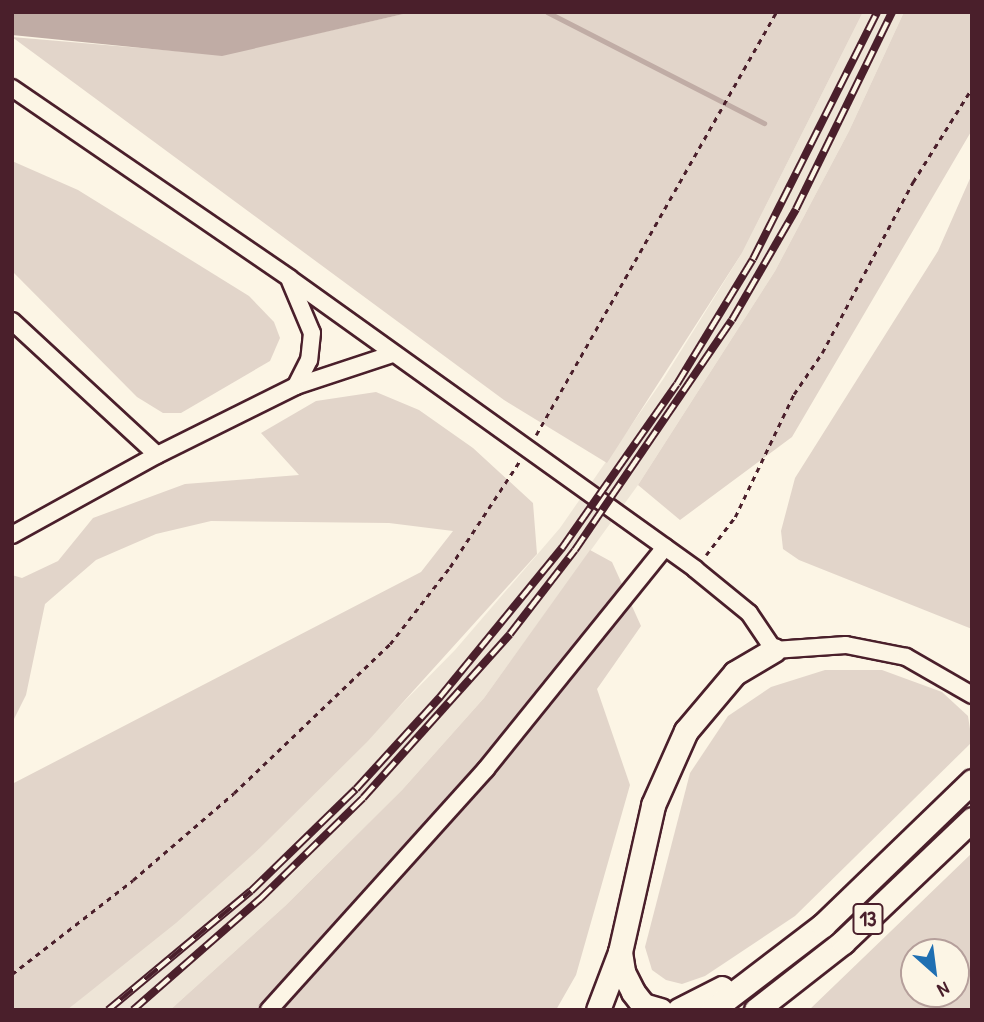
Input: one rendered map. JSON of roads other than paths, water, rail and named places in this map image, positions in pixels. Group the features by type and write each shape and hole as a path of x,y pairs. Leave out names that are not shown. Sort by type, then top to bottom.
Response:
{"highway":[{"path":"598,1010 620,952 653,805 686,731 735,673 774,650"},
{"name":"13","path":"712,1010 823,925 972,781"},
{"name":"13","path":"756,1010 843,942 972,819"},
{"path":"679,1010 705,999 823,925"},
{"path":"776,1010 843,942"},
{"path":"620,952 623,972 633,992 643,1004 660,1010"}],"street":[{"path":"12,88 289,278 526,452 695,569 750,613 774,650 846,645 906,657 965,690"},
{"path":"289,278 312,333 309,360 296,386"},
{"path":"12,321 157,455"},
{"path":"12,535 157,455 296,386 393,354"},
{"path":"269,1010 486,769 665,547"}],"waterway":[{"path":"547,12 764,123"}],"railway":[{"path":"108,1010 251,891 356,789 440,697 562,548 677,384 753,259 877,12"},
{"path":"133,1010 260,899 363,798 510,634 575,550 732,320 796,209 892,12"}]}
